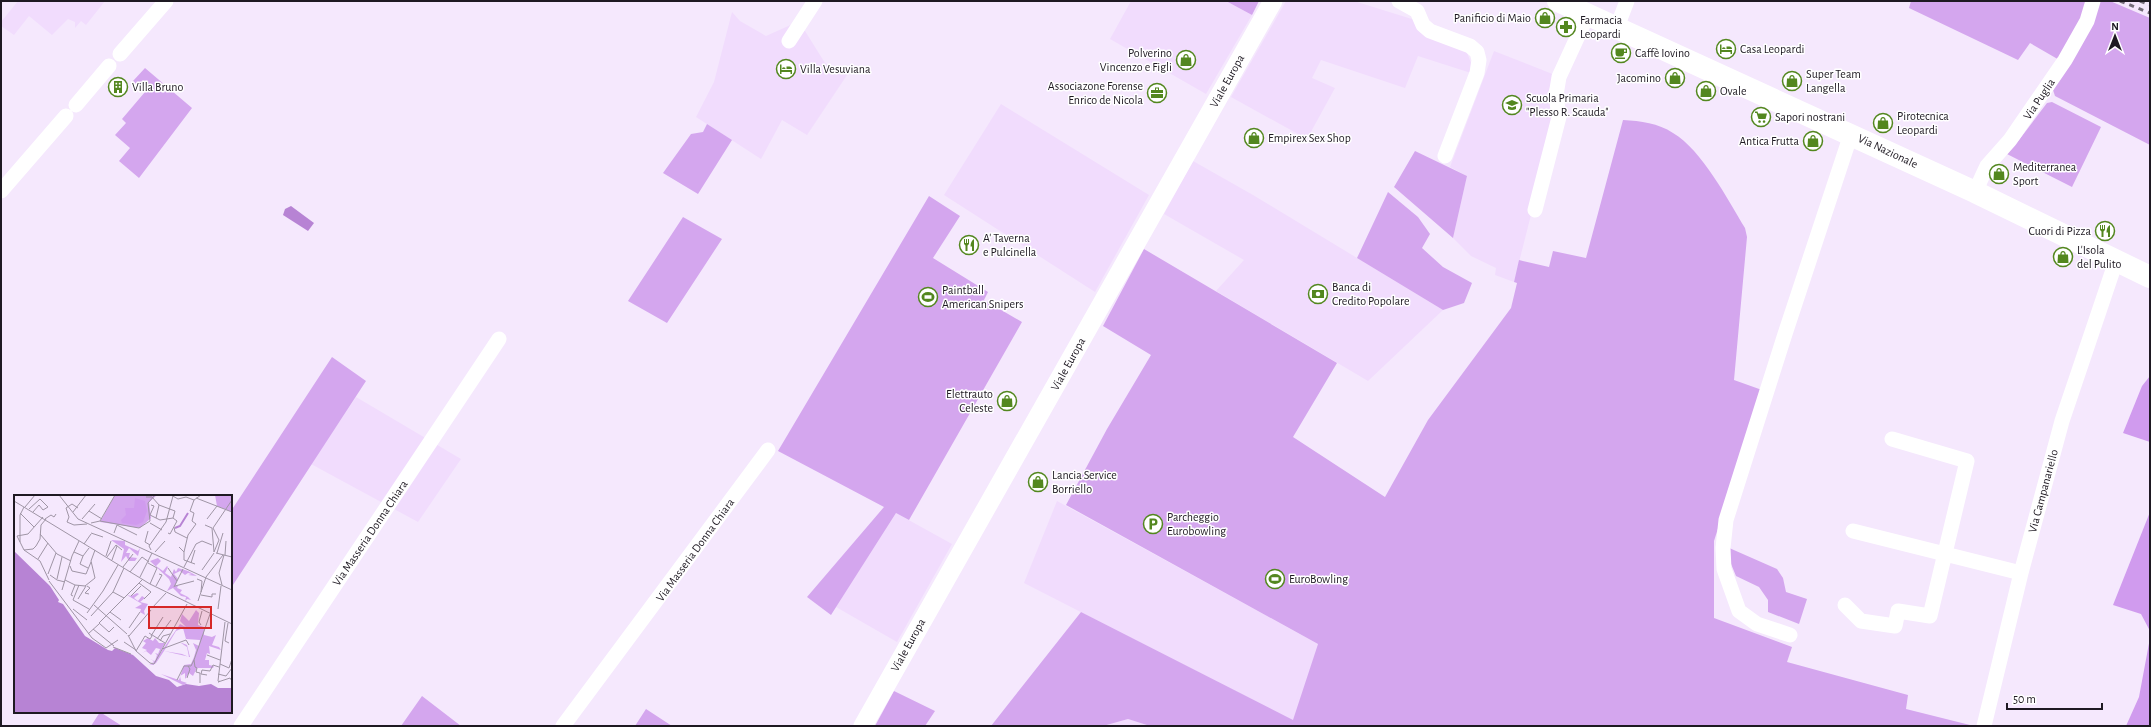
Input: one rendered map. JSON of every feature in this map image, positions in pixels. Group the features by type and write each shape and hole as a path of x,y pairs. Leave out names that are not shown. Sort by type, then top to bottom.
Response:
{"main road":[{"name":"Via Nazionale","path":"1558,1 1851,134 2150,277"}],"street":[{"path":"120,54 166,1"},
{"path":"789,41 815,1"},
{"name":"Viale Europa","path":"863,726 1273,1"},
{"path":"1399,1 1416,11 1423,25 1430,31 1470,46 1477,52 1479,60 1477,73 1445,156"},
{"path":"1617,27 1627,1"},
{"name":"Via Puglia","path":"1974,192 1987,166 2010,140 2065,60 2087,21 2093,1"},
{"path":"1536,210 1559,118 1556,95 1559,77 1588,14"},
{"path":"1,191 109,66"},
{"path":"1790,635 1757,624 1740,611 1724,569 1723,548 1726,520 1784,334 1851,134"},
{"name":"Via Campanariello","path":"1984,726 2021,573 2062,421 2116,261"},
{"name":"Via Masseria Donna Chiara","path":"241,726 498,339"},
{"path":"1844,605 1862,621 1895,626 1898,611 1930,616 1943,554 1967,461 1892,439"},
{"name":"Via Masseria Donna Chiara","path":"563,726 768,450"},
{"path":"1852,531 2021,573"}],"shaded area":[{"path":"18,1 105,1 86,25 81,21 75,28 75,22 68,19 52,35 29,16 14,35 1,26 1,22"},
{"name":"Polverino Vincenzo e Figli","path":"1131,1 1226,1 1252,15 1206,94 1110,39"},
{"path":"1226,1 1259,1 1252,15"},
{"path":"1286,1 1354,1 1415,20 1466,50 1471,63 1471,73 1418,56 1405,88 1321,60 1312,78 1335,88 1307,139 1231,97"},
{"path":"1911,1 2089,1 2061,61 2030,43 2018,60 1909,8"},
{"path":"2098,1 2110,1 2150,18 2150,145 2055,96 2053,90 2091,23"},
{"path":"732,12 740,21 766,36 795,23 805,31 825,63 847,75 807,135 782,120 761,159 696,117 714,82"},
{"path":"1494,51 1555,75 1547,95 1556,116 1514,282 1495,275 1496,268 1471,256 1453,238 1467,176 1450,167"},
{"path":"145,68 192,108 139,178 119,161 130,148 115,135 126,123 122,119 145,92 133,81"},
{"path":"2052,102 2101,127 2072,187 2005,153 2019,140 2047,103"},
{"path":"1001,104 1149,195 1095,292 944,195"},
{"path":"1623,120 1643,122 1661,127 1684,141 1714,176 1745,228 1747,237 1734,380 1762,390 1714,541 1714,618 1792,647 1787,662 1908,695 1906,709 1974,726 1150,726 1128,719 1103,726 991,726 1081,612 1293,720 1318,644 1066,505 1107,429 1151,355 1103,326 1144,249 1337,363 1293,437 1385,497 1428,420 1511,308 1517,283 1514,282 1519,260 1549,267 1553,251 1586,258"},
{"path":"707,124 732,140 698,194 663,173 691,134 703,132"},
{"path":"1415,151 1467,176 1453,238 1394,187"},
{"path":"1193,161 1253,195 1443,310 1368,381 1216,291 1244,260 1164,214"},
{"path":"1388,192 1418,217 1430,234 1422,248 1443,267 1472,283 1464,303 1443,310 1357,258"},
{"path":"929,196 960,216 933,258 988,292 984,300 1022,322 909,520 896,513 831,615 807,597 884,507 778,451"},
{"path":"291,206 314,223 308,231 283,215 285,209"},
{"path":"683,217 722,239 667,323 628,301"},
{"path":"332,357 366,381 232,586 232,509"},
{"path":"2150,376 2150,442 2123,433 2142,386"},
{"path":"356,397 461,459 418,522 311,464"},
{"path":"1057,501 1318,644 1294,721 1024,583"},
{"path":"2150,512 2150,631 2141,614 2113,605"},
{"path":"896,513 952,544 897,642 836,607"},
{"path":"1727,547 1777,569 1783,578 1786,592 1807,599 1799,624 1768,612 1768,600 1759,587 1736,576 1729,559"},
{"path":"2150,638 2150,726 2126,726 2139,697"},
{"path":"894,691 935,711 925,726 875,726"},
{"path":"422,696 461,726 401,726"},
{"path":"646,709 672,726 635,726"},
{"path":"99,713 102,713 122,726 91,726"},
{"path":"1128,719 1150,726 1103,726"}],"railway":[{"path":"2120,1 2150,13"},
{"path":"2140,1 2150,5"}],"place":[{"name":"Panificio di Maio","path":"1545,18"},
{"name":"Farmacia Leopardi","path":"1566,27"},
{"name":"Casa Leopardi","path":"1726,49"},
{"name":"Caffè Iovino","path":"1621,53"},
{"name":"Polverino Vincenzo e Figli","path":"1186,60"},
{"name":"Villa Vesuviana","path":"786,69"},
{"name":"Jacomino","path":"1675,78"},
{"name":"Super Team Langella","path":"1792,81"},
{"name":"Villa Bruno","path":"118,87"},
{"name":"Ovale","path":"1706,91"},
{"name":"Associazone Forense Enrico de Nicola","path":"1157,93"},
{"name":"Scuola Primaria \"Plesso R. Scauda\"","path":"1512,105"},
{"name":"Sapori nostrani","path":"1761,117"},
{"name":"Pirotecnica Leopardi","path":"1883,123"},
{"name":"Empirex Sex Shop","path":"1254,138"},
{"name":"Antica Frutta","path":"1813,141"},
{"name":"Mediterranea Sport","path":"1999,174"},
{"name":"Cuori di Pizza","path":"2105,231"},
{"name":"A' Taverna e Pulcinella","path":"969,245"},
{"name":"L'Isola del Pulito","path":"2063,257"},
{"name":"Banca di Credito Popolare","path":"1318,294"},
{"name":"Paintball American Snipers","path":"928,297"},
{"name":"Elettrauto Celeste","path":"1007,401"},
{"name":"Lancia Service Borriello","path":"1038,482"},
{"name":"Parcheggio Eurobowling","path":"1153,524"},
{"name":"EuroBowling","path":"1275,579"}]}
